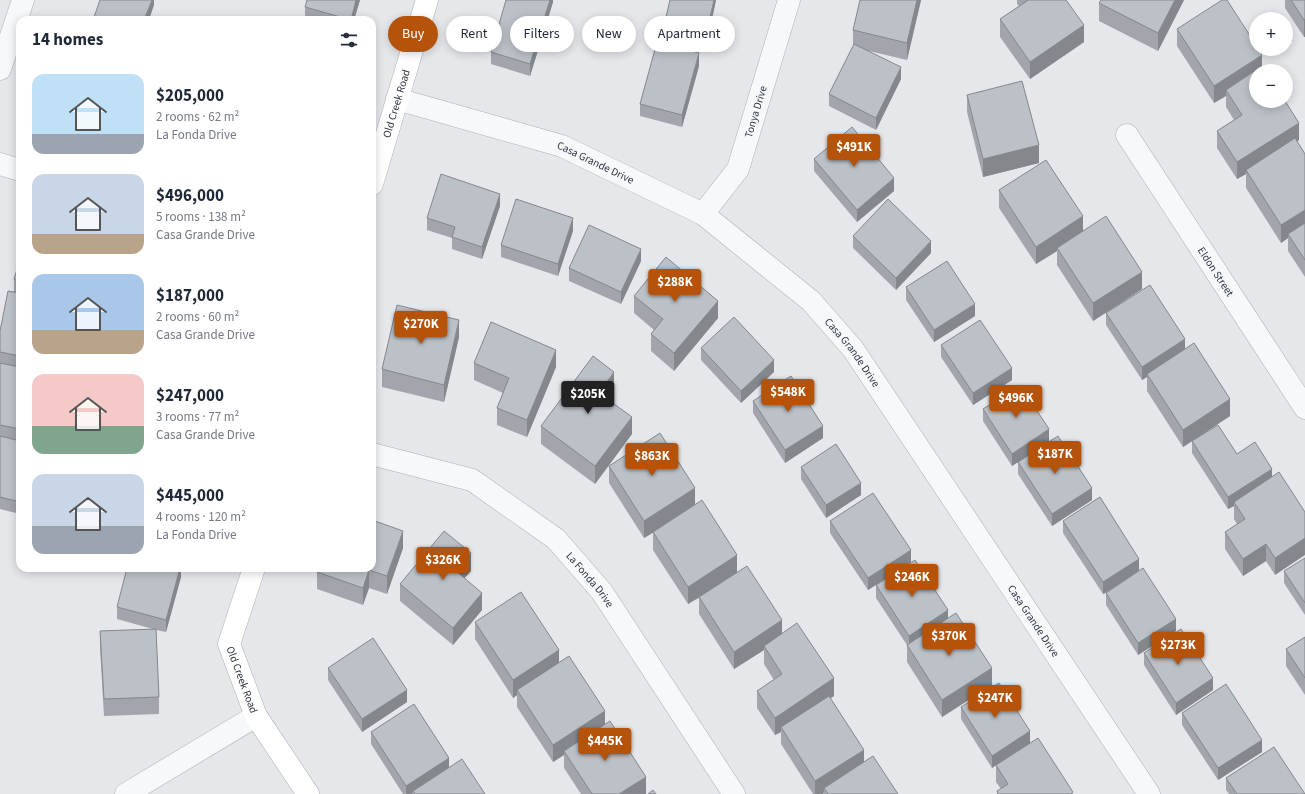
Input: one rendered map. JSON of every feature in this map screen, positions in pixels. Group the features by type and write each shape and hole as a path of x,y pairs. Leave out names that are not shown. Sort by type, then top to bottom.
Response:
{"street":[{"path":"18,16 23,0"},
{"name":"Old Creek Road","path":"376,171 427,0"},
{"name":"Tonya Drive","path":"703,214 738,169 789,0"},
{"path":"0,69 16,21"},
{"name":"Casa Grande Drive","path":"398,99 562,146 703,214 811,301 853,349 1149,794"},
{"name":"Eldon Street","path":"1127,135 1305,408"},
{"path":"0,164 16,169"},
{"name":"La Fonda Drive","path":"376,455 472,480 556,539 602,592 734,794"},
{"name":"Old Creek Road","path":"126,794 256,716 229,644 253,572"},
{"path":"256,716 308,794"}],"building":[{"path":"100,0 152,0 146,16 94,16"},
{"path":"307,0 356,0 352,16 337,16 305,7"},
{"path":"506,0 550,0 545,16 510,16 510,52 534,52 530,64 491,52 502,52 501,16"},
{"path":"670,0 714,0 710,16 666,16"},
{"path":"860,0 917,0 907,43 853,30"},
{"path":"1027,0 1066,0 1084,25 1030,62 1000,19"},
{"path":"1101,0 1175,0 1158,33 1099,3"},
{"path":"1222,0 1227,0 1249,34 1249,56 1260,56 1214,86 1177,29"},
{"path":"1291,0 1305,0 1304,20"},
{"path":"854,44 901,67 876,118 829,94"},
{"path":"654,52 699,53 682,115 640,104"},
{"path":"1249,75 1249,108 1289,108 1299,123 1237,162 1217,131 1242,115 1226,90"},
{"path":"1022,81 1039,145 983,159 967,95"},
{"path":"852,127 894,178 857,210 814,159"},
{"path":"1295,138 1305,154 1305,210 1281,225 1246,170"},
{"path":"1046,160 1083,216 1036,247 999,190"},
{"path":"441,174 500,194 482,247 452,237 455,227 427,218"},
{"path":"516,199 573,218 558,264 501,245"},
{"path":"888,199 931,241 896,278 853,236"},
{"path":"1106,216 1142,272 1093,303 1057,248"},
{"path":"1305,223 1305,260 1288,234"},
{"path":"589,225 641,249 621,292 569,268"},
{"path":"666,257 718,301 674,353 651,334 663,319 634,296"},
{"path":"947,261 975,304 934,330 906,287"},
{"path":"1150,285 1185,339 1142,367 1106,313"},
{"path":"8,291 16,292 16,355 0,352 0,331"},
{"path":"397,305 459,320 444,385 382,369"},
{"path":"734,317 774,360 741,391 701,348"},
{"path":"980,320 1012,368 973,393 941,345"},
{"path":"491,322 556,350 527,420 497,408 509,378 474,363"},
{"path":"1194,343 1230,399 1183,430 1147,374"},
{"path":"593,356 614,372 599,393 632,417 595,466 541,426"},
{"path":"0,363 16,366 16,428 0,425"},
{"path":"791,376 823,426 785,450 753,401"},
{"path":"1020,385 1049,429 1012,454 983,409"},
{"path":"1218,425 1237,454 1255,442 1272,469 1228,497 1192,441"},
{"path":"660,433 695,488 644,521 609,466"},
{"path":"0,436 16,440 16,501 0,497"},
{"path":"1058,436 1092,488 1052,514 1018,462"},
{"path":"836,444 861,483 826,505 801,467"},
{"path":"1279,472 1305,512 1305,538 1275,558 1266,544 1243,559 1225,532 1245,519 1234,502"},
{"path":"873,493 911,550 868,578 830,521"},
{"path":"1100,497 1139,559 1103,582 1063,521"},
{"path":"702,500 737,555 688,587 653,532"},
{"path":"376,521 403,531 387,576 375,572"},
{"path":"444,531 471,553 456,571 482,593 453,628 400,584"},
{"path":"1305,558 1305,603 1284,571"},
{"path":"915,560 948,610 909,636 876,585"},
{"path":"747,566 782,620 734,652 699,597"},
{"path":"1143,568 1176,619 1138,643 1106,593"},
{"path":"126,572 179,572 166,620 117,607"},
{"path":"317,572 368,572 363,588"},
{"path":"521,592 559,650 513,680 475,622"},
{"path":"956,613 992,668 942,700 907,645"},
{"path":"797,623 834,678 775,718 757,691 782,674 764,646"},
{"path":"156,629 159,697 104,699 100,631"},
{"path":"1181,629 1213,678 1176,703 1144,653"},
{"path":"1305,637 1305,678 1286,649"},
{"path":"373,638 407,690 362,719 328,668"},
{"path":"569,656 605,711 553,745 517,690"},
{"path":"999,683 1030,731 992,756 961,707"},
{"path":"1226,684 1262,740 1218,768 1182,713"},
{"path":"829,696 864,750 815,781 781,727"},
{"path":"414,704 449,758 406,786 371,732"},
{"path":"610,721 646,777 619,794 592,794 564,751"},
{"path":"1038,738 1073,792 1071,794 998,794 997,791 1008,784 996,765"},
{"path":"1274,747 1305,794 1237,794 1226,778"},
{"path":"873,756 898,794 828,794 824,788"},
{"path":"462,759 485,794 415,794 413,791"},
{"path":"653,790 656,794 648,794"}]}
